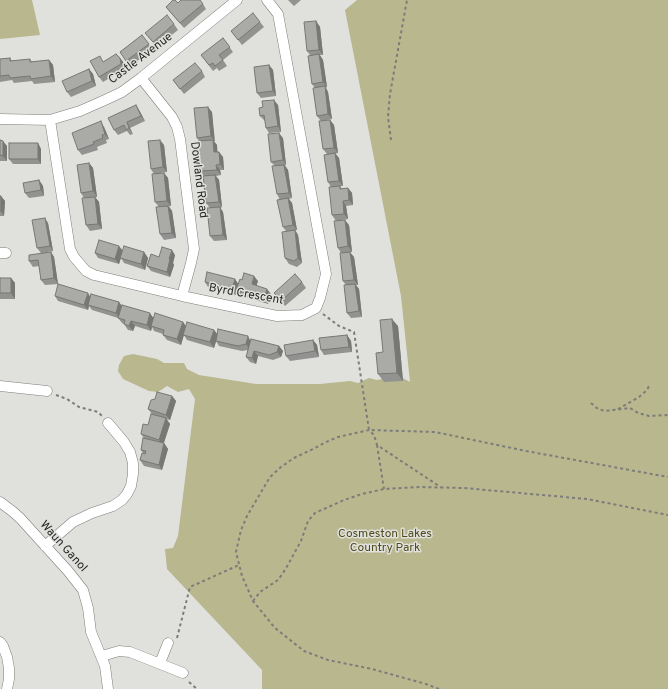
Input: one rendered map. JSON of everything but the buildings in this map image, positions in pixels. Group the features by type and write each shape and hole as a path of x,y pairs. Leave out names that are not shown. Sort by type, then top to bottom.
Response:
{"street":[{"path":"267,0 278,14 326,274 316,308"},
{"name":"Castle Avenue","path":"0,119 50,120 80,111 122,92 141,78 231,2"},
{"name":"Dowland Road","path":"141,78 172,118 177,127 180,139 194,249 182,296"},
{"name":"Byrd Crescent","path":"50,120 70,249 74,257 86,271 94,275 182,296 277,316 302,315 316,308"},
{"path":"0,386 47,391"},
{"path":"45,546 73,522 92,513 113,506 122,500 127,494 134,474 133,463 130,452 124,442 108,423"},
{"name":"Waun Ganol","path":"0,502 12,511 83,590 88,608 91,632 102,656 108,678 108,689"},
{"path":"0,642 7,657 9,668 10,679 7,689"},
{"path":"160,663 168,643"},
{"path":"102,656 125,651 183,673"}],"path":[{"path":"391,140 388,117 390,94 407,0"},
{"path":"316,308 339,326 354,332 369,430 374,435 377,445 384,489"},
{"path":"617,410 647,390 650,384"},
{"path":"47,391 67,399 79,406 98,412 108,423"},
{"path":"591,403 598,409 605,411 630,408 638,413 649,416 668,415"},
{"path":"439,689 372,669 328,660 304,651 275,628 253,601 239,565 236,552 241,530 258,496 270,477 294,458 326,442 369,430 435,432 526,451 668,476"},
{"path":"377,445 442,488"},
{"path":"253,601 260,592 278,580 301,541 308,521 315,513 344,500 384,489 420,487 472,489 587,499 668,515"},
{"path":"168,643 176,641 190,587 239,565"}],"green space":[{"path":"0,0 32,0 40,35 0,39"},
{"name":"Cosmeston Lakes Country Park","path":"357,0 668,0 668,689 262,689 262,670 167,569 165,549 173,548 178,536 195,399 189,389 178,392 167,386 158,392 149,391 123,379 118,371 119,365 124,356 133,354 157,359 164,363 184,363 187,369 199,375 256,384 320,384 350,381 358,383 369,378 377,380 399,376 410,382 401,296 345,10"}]}
